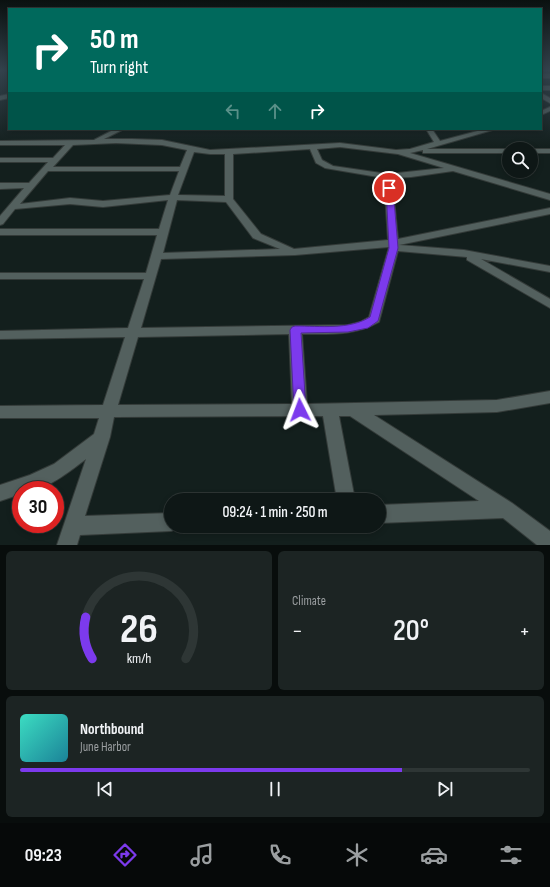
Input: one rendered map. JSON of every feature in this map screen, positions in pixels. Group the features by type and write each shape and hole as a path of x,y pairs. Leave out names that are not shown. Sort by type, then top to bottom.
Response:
{"street":[{"path":"93,142 119,130"},
{"path":"430,130 439,144"},
{"path":"410,151 489,130"},
{"path":"0,143 154,142 170,143 210,152 313,148 348,145 396,152 550,198"},
{"path":"1,220 31,185 71,143"},
{"path":"67,545 134,334 173,197 191,148"},
{"path":"313,148 318,162 323,166 388,176 412,175 454,169"},
{"path":"396,152 502,151"},
{"path":"540,151 550,152"},
{"path":"540,151 550,160"},
{"path":"229,152 229,199 257,236 295,252"},
{"path":"0,160 55,160"},
{"path":"46,169 184,169"},
{"path":"0,335 134,334 348,329 364,326 375,319 394,245 388,176"},
{"path":"0,186 31,185"},
{"path":"13,206 70,201 103,204 173,197 229,199"},
{"path":"156,256 295,252 394,245 550,211"},
{"path":"0,232 163,232"},
{"path":"394,245 464,253 550,269"},
{"path":"464,253 550,304"},
{"path":"0,276 151,276"},
{"path":"295,330 300,410"},
{"path":"0,412 353,410 497,406 550,397"},
{"path":"330,410 345,493"},
{"path":"353,410 506,509 550,543"},
{"path":"0,493 34,482 60,469 102,437"},
{"path":"386,514 506,509"},
{"path":"72,526 164,522"}],"route":[{"path":"300,410 295,330 348,329 364,326 375,319 394,248 389,188"}]}
